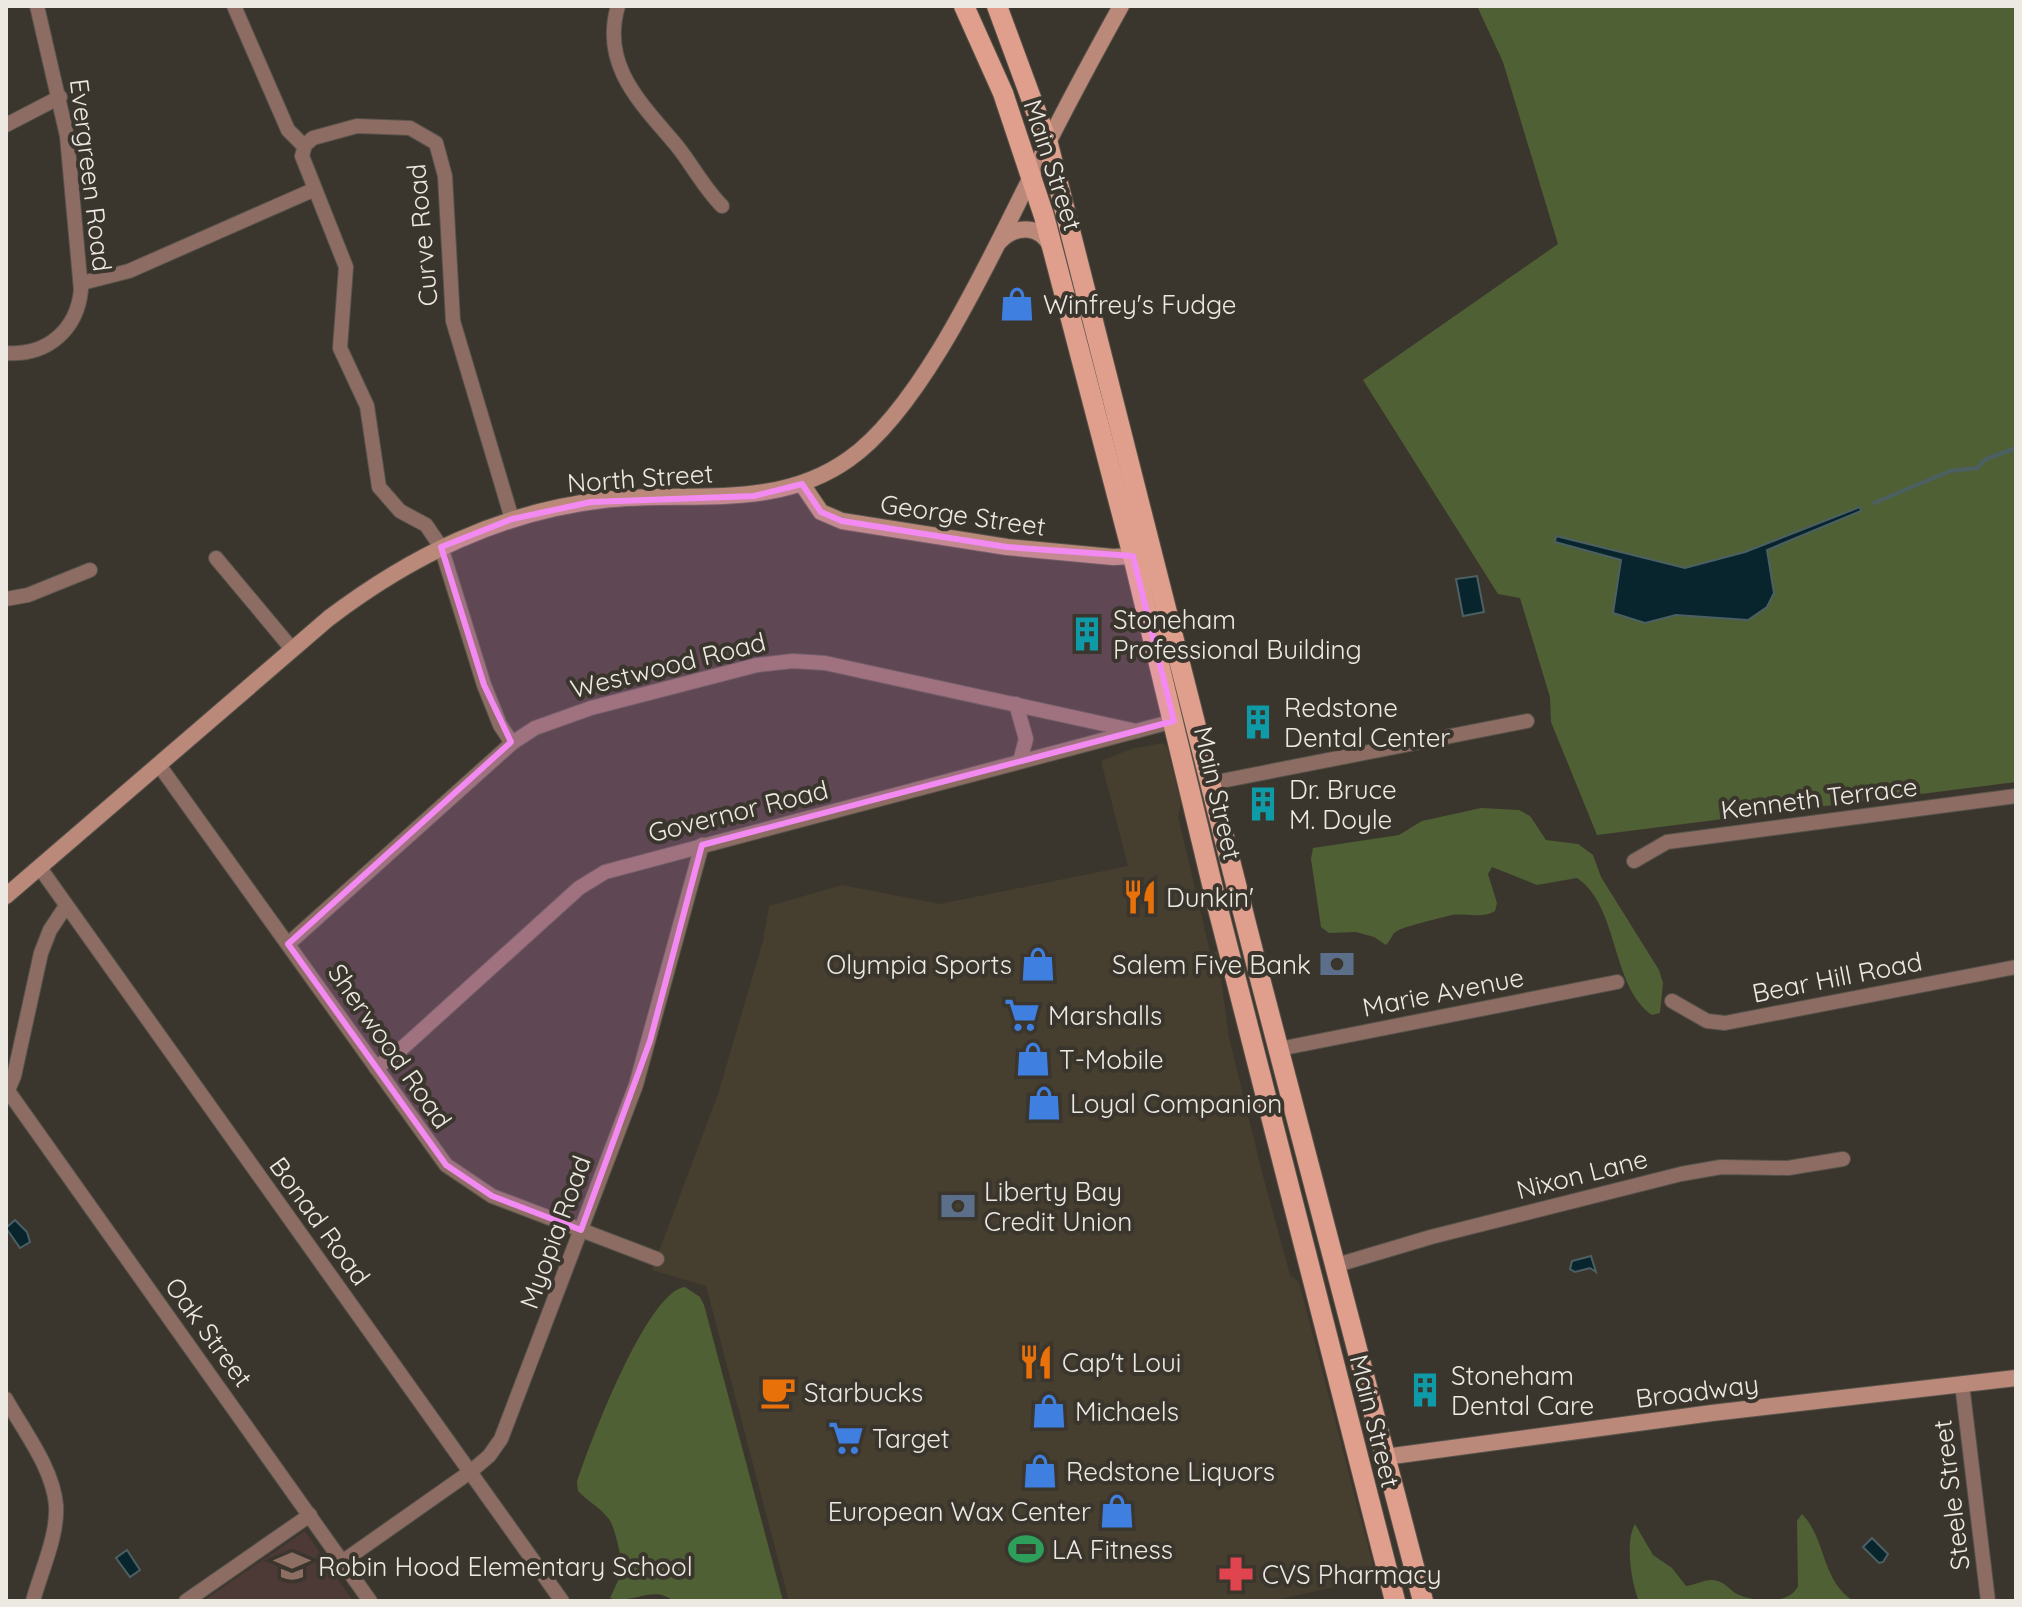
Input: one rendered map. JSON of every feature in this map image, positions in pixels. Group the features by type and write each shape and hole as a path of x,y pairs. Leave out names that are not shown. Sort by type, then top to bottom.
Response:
{"main road":[{"name":"Main Street","path":"964,6 1003,93 1032,174 1054,255 1133,556 1218,909 1395,1601"},
{"name":"Main Street","path":"997,6 1048,144 1423,1601"}],"street":[{"name":"Evergreen Road","path":"6,353 34,352 58,339 77,311 82,283 60,97 37,6"},
{"path":"234,6 288,130 304,146 302,156 313,190 346,267 340,348 367,406 379,487 400,511 426,525 441,547 484,685 500,725 512,743"},
{"path":"618,6 614,50 625,80 646,113 677,146 722,206"},
{"name":"North Street","path":"6,896 292,649 373,586 441,547 512,519 605,500 754,496 802,484 852,457 884,425 938,351 1121,6"},
{"path":"6,125 60,97"},
{"name":"Curve Road","path":"304,146 313,138 334,129 382,125 420,131 438,147 445,176 453,321 512,519"},
{"path":"82,283 129,271 313,190"},
{"path":"998,243 1010,233 1033,230 1044,234 1054,255"},
{"name":"George Street","path":"802,484 821,512 842,521 1007,547 1113,557 1133,556"},
{"path":"216,558 292,649"},
{"path":"6,599 40,591 90,570"},
{"name":"Westwood Road","path":"288,944 512,743 566,715 776,662 825,663 1136,731"},
{"path":"1016,704 1026,739 1020,761"},
{"name":"Governor Road","path":"376,1068 587,882 622,865 1174,721"},
{"path":"1211,783 1527,721"},
{"name":"Sherwood Road","path":"159,765 436,1154 457,1174 492,1196 657,1259"},
{"name":"Kenneth Terrace","path":"1634,861 1667,842 2016,796"},
{"name":"Myopia Road","path":"342,1562 470,1472 493,1452 507,1429 650,1041 702,845"},
{"name":"Bonad Road","path":"40,868 562,1601"},
{"path":"7,1093 46,939 66,906"},
{"name":"Bear Hill Road","path":"1672,1001 1707,1021 1725,1023 2016,967"},
{"name":"Marie Avenue","path":"1279,1049 1617,982"},
{"name":"Oak Street","path":"7,1093 370,1601"},
{"name":"Nixon Lane","path":"1337,1265 1431,1237 1681,1174 1721,1167 1788,1168 1843,1159"},
{"name":"Broadway","path":"1385,1457 1436,1447 2016,1378"},
{"name":"Steele Street","path":"1962,1384 1988,1601"},
{"path":"6,1399 46,1471 56,1505 53,1532 33,1601"},
{"path":"186,1601 310,1515"}],"highlighted area":[{"path":"802,484 821,512 842,521 1007,547 1133,556 1174,721 702,845 650,1041 581,1230 492,1196 446,1165 288,944 511,742 484,685 441,547 512,519 591,502 754,496"}],"shaded area":[{"path":"1163,743 1167,747 1181,804 1178,816 1210,952 1217,951 1229,1037 1263,1176 1290,1275 1299,1282 1376,1577 1273,1601 789,1601 706,1286 652,1270 718,1094 763,941 769,906 842,885 940,904 1128,866 1101,761 1131,749"},
{"name":"Robin Hood Elementary School","path":"305,1531 353,1601 203,1601"}],"green space":[{"path":"1477,6 2016,6 2016,782 1597,835 1551,722 1550,697 1520,598 1498,594 1363,380 1558,244 1503,62"},
{"path":"1481,808 1519,810 1530,816 1546,840 1578,844 1593,855 1601,877 1659,970 1663,983 1660,1013 1652,1015 1629,986 1601,907 1591,891 1577,878 1537,885 1492,867 1488,874 1497,903 1495,911 1479,915 1452,915 1407,927 1395,932 1386,945 1374,937 1356,932 1329,933 1321,927 1311,859 1313,848 1399,835 1422,821"},
{"path":"685,1287 700,1297 704,1305 783,1601 673,1601 658,1594 610,1598 624,1568 615,1534 605,1514 578,1491 577,1482 606,1405 637,1341 670,1295"},
{"path":"1802,1514 1816,1535 1835,1581 1853,1601 1639,1601 1630,1562 1630,1541 1635,1524 1653,1555 1672,1568 1686,1586 1716,1580 1739,1595 1772,1600 1788,1596 1798,1586 1797,1521"}],"water":[{"path":"1860,507 1861,511 1767,550 1774,593 1767,607 1748,620 1676,615 1645,623 1613,613 1621,560 1555,542 1556,536 1685,568 1745,552"},
{"path":"1477,576 1484,612 1463,616 1456,579"},
{"path":"15,1220 27,1232 30,1242 20,1248 6,1228"},
{"path":"1591,1256 1596,1272 1590,1268 1575,1272 1570,1269 1572,1261"},
{"path":"1872,1538 1888,1554 1883,1562 1879,1563 1863,1547"},
{"path":"127,1550 140,1570 130,1577 116,1558"}],"waterway":[{"path":"1874,503 1950,471 1977,468 1986,459 2016,448"}],"place":[{"name":"Winfrey's Fudge","path":"1017,304"},
{"name":"Stoneham Professional Building","path":"1087,634"},
{"name":"Redstone Dental Center","path":"1258,722"},
{"name":"Dr. Bruce M. Doyle","path":"1263,804"},
{"name":"Dunkin'","path":"1140,897"},
{"name":"Olympia Sports","path":"1038,964"},
{"name":"Salem Five Bank","path":"1337,964"},
{"name":"Marshalls","path":"1022,1015"},
{"name":"T-Mobile","path":"1033,1059"},
{"name":"Loyal Companion","path":"1044,1103"},
{"name":"Liberty Bay Credit Union","path":"958,1206"},
{"name":"Cap't Loui","path":"1036,1362"},
{"name":"Stoneham Dental Care","path":"1425,1390"},
{"name":"Starbucks","path":"778,1392"},
{"name":"Michaels","path":"1049,1411"},
{"name":"Target","path":"846,1438"},
{"name":"Redstone Liquors","path":"1040,1471"},
{"name":"European Wax Center","path":"1117,1511"},
{"name":"LA Fitness","path":"1026,1549"},
{"name":"Robin Hood Elementary School","path":"292,1566"},
{"name":"CVS Pharmacy","path":"1236,1574"}]}
